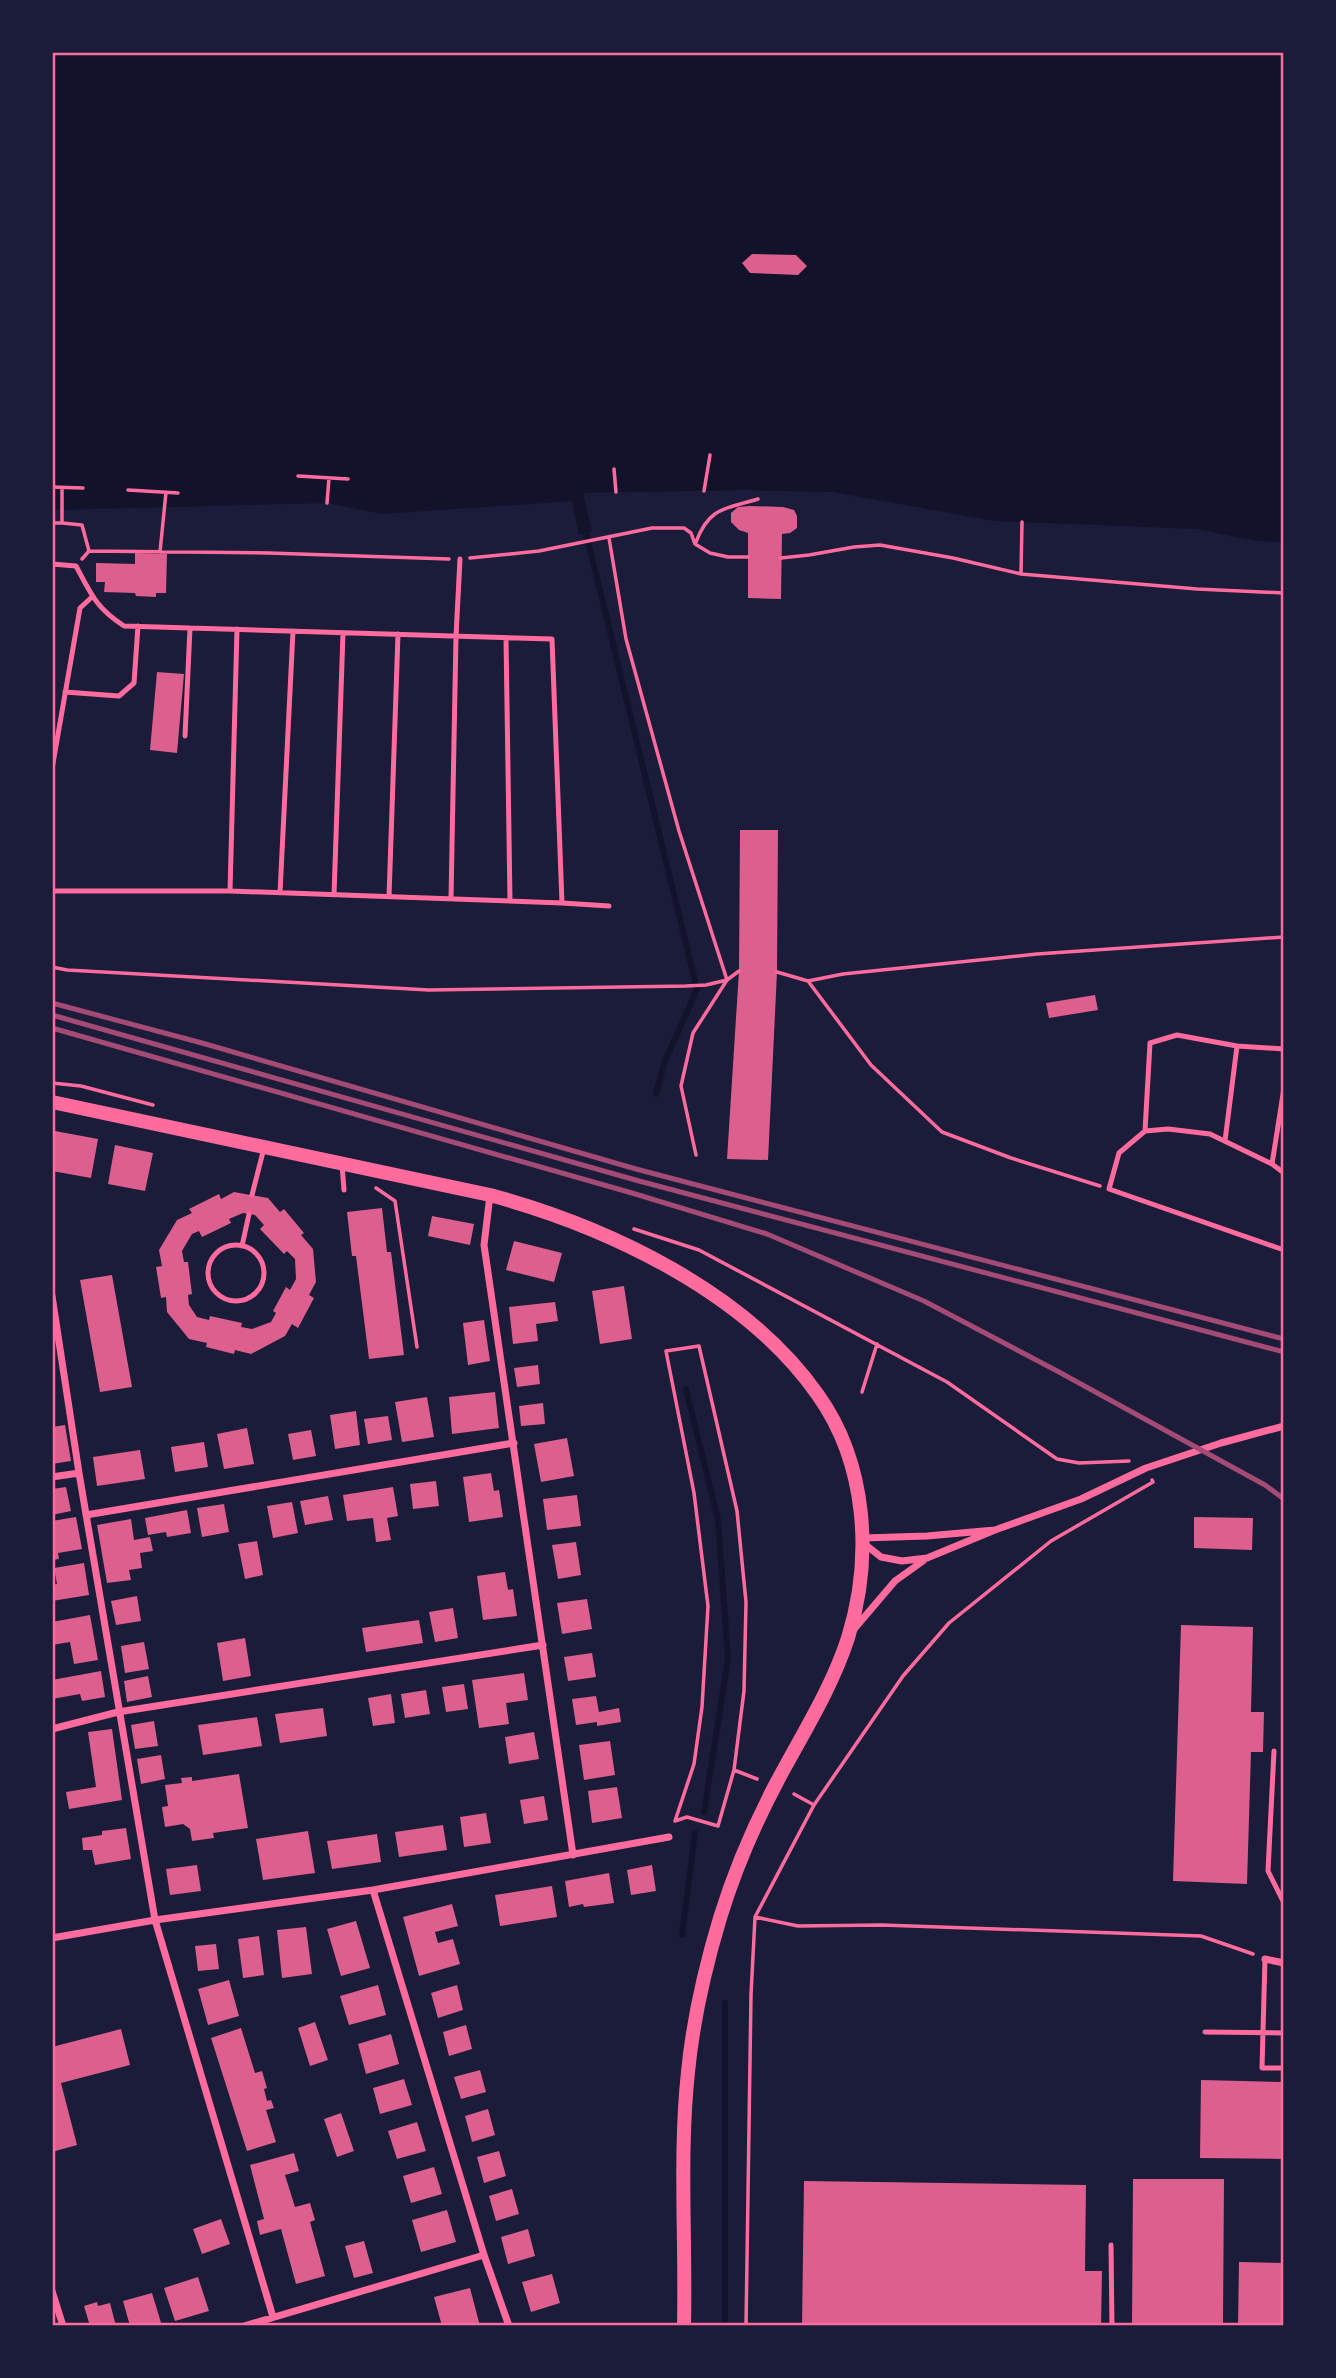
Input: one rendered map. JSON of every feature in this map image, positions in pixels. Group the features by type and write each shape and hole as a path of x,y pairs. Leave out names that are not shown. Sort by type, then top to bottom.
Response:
{"main road":[{"path":"52,1102 342,1162 536,1207 640,1252 710,1294 790,1360 819,1396 839,1432 854,1480 863,1538 860,1591 849,1634 826,1690 783,1770 741,1859 721,1915 704,1976 687,2073 684,2134 684,2326"}],"street":[{"path":"490,1195 484,1245 573,1855"},
{"path":"52,1296 118,1712 155,1920 273,2317"},
{"path":"849,1634 895,1581 927,1558 1081,1499 1146,1468 1283,1426"},
{"path":"86,1516 514,1443"},
{"path":"52,1477 79,1474"},
{"path":"927,1558 902,1561 881,1556 867,1546 863,1538 995,1530"},
{"path":"52,1729 118,1712 543,1645"},
{"path":"52,1938 155,1920 373,1890 669,1837"},
{"path":"373,1890 484,2255 509,2326"},
{"path":"1265,1959 1283,1963"},
{"path":"244,2326 484,2255"},
{"path":"52,2291 63,2326"}],"lane":[{"path":"451,899 460,559"},
{"path":"52,564 76,566 92,597 105,614 124,626 552,639 562,903"},
{"path":"52,769 80,608 92,597"},
{"path":"65,692 119,696 134,683 138,626"},
{"path":"185,736 190,628"},
{"path":"230,891 237,629"},
{"path":"280,893 293,631"},
{"path":"334,895 343,632"},
{"path":"389,897 398,634"},
{"path":"506,638 510,901"},
{"path":"52,891 230,891 609,906"},
{"path":"1145,1130 1150,1043 1177,1035 1237,1046 1283,1049"},
{"path":"1225,1141 1237,1046"},
{"path":"1272,1164 1283,1088"},
{"path":"1283,1173 1272,1164 1210,1134 1168,1129 1145,1130 1119,1153 1109,1189 1283,1250"},
{"path":"252,1195 265,1146"},
{"path":"342,1162 344,1190"},
{"path":"242,1245 248,1214"},
{"path":"242,1245 258,1255 264,1273 258,1291 242,1301 232,1301 216,1292 208,1277 208,1268 211,1260 224,1247 242,1245"},
{"path":"1274,1751 1268,1871 1283,1903"},
{"path":"1265,1959 1262,2068 1283,2068"},
{"path":"1205,2032 1283,2033"},
{"path":"1111,2245 1112,2326"}],"path":[{"path":"704,491 710,455"},
{"path":"614,469 616,492"},
{"path":"298,475 348,479"},
{"path":"327,503 329,478"},
{"path":"52,487 83,488"},
{"path":"62,488 62,523"},
{"path":"128,490 178,493"},
{"path":"160,552 166,492"},
{"path":"695,544 703,523 716,512 758,499"},
{"path":"1021,574 1022,522"},
{"path":"52,523 82,525 89,551 460,559 539,551 652,528 684,528 691,533 695,544 710,553 727,557 748,557"},
{"path":"609,538 626,639 679,831 727,980"},
{"path":"781,558 880,545 1021,574 1197,589 1283,593"},
{"path":"777,972 808,981 844,974 1037,954 1283,937"},
{"path":"52,967 81,971 429,990 686,986 727,980"},
{"path":"696,1155 681,1086 693,1033 727,980 739,971"},
{"path":"808,981 871,1065 942,1132 1011,1158 1109,1189"},
{"path":"374,1187 395,1201 417,1347"},
{"path":"862,1392 877,1344"},
{"path":"675,1821 694,1764 702,1707 708,1606 694,1493 666,1351 699,1346 737,1511 746,1602 744,1691 734,1770 718,1826 687,1817"},
{"path":"746,2326 751,1995 755,1917 814,1805 903,1676 949,1623 1051,1541 1153,1482 1146,1468"},
{"path":"734,1770 757,1779"},
{"path":"794,1794 814,1805"},
{"path":"755,1917 798,1926 882,1925 1201,1936 1265,1959"}],"shaded area":[{"path":"52,53 1283,53 1283,542 1256,541 1196,529 994,521 833,492 744,490 583,493 592,531 579,535 572,501 382,514 327,503 53,510"}],"building":[{"path":"752,254 796,255 807,266 798,275 750,273 742,263"},
{"path":"738,507 783,507 794,510 797,516 797,528 782,534 781,599 748,598 748,533 739,530 731,522 731,513"},
{"path":"135,553 167,554 166,593 156,593 156,597 104,592 105,582 96,582 96,563 135,564"},
{"path":"157,672 184,674 177,753 150,750"},
{"path":"740,830 778,830 777,972 768,1160 727,1159 739,971"},
{"path":"1095,995 1098,1010 1049,1018 1046,1003"},
{"path":"55,1131 98,1139 91,1178 52,1171"},
{"path":"115,1145 153,1153 145,1191 108,1184"},
{"path":"234,1192 268,1198 280,1212 284,1209 304,1233 301,1235 313,1249 316,1282 309,1295 314,1298 298,1328 292,1324 285,1336 251,1354 235,1350 234,1354 206,1347 207,1343 189,1339 167,1312 166,1297 161,1298 156,1267 162,1266 159,1250 177,1220 192,1213 189,1209 219,1194 221,1199","holes":["243,1213 255,1215 264,1225 260,1229 284,1254 287,1251 295,1259 296,1279 290,1290 286,1287 273,1311 276,1313 271,1322 252,1329 241,1327 242,1323 210,1316 209,1320 197,1317 189,1305 188,1295 192,1294 188,1262 184,1262 182,1251 192,1234 199,1231 202,1237 231,1223 229,1219"]},
{"path":"382,1208 387,1252 391,1252 404,1355 369,1359 356,1256 352,1256 347,1212"},
{"path":"432,1216 474,1224 470,1245 428,1236"},
{"path":"514,1241 562,1253 554,1282 506,1270"},
{"path":"112,1275 132,1387 100,1392 80,1280"},
{"path":"624,1286 632,1339 600,1344 592,1291"},
{"path":"555,1302 558,1321 536,1324 538,1341 513,1344 509,1307"},
{"path":"484,1320 490,1361 468,1365 463,1323"},
{"path":"538,1365 540,1384 517,1387 514,1368"},
{"path":"495,1392 499,1428 452,1434 449,1397"},
{"path":"427,1397 434,1437 402,1442 395,1402"},
{"path":"543,1403 545,1424 521,1426 519,1406"},
{"path":"356,1411 360,1445 335,1449 330,1415"},
{"path":"388,1416 392,1440 368,1444 364,1419"},
{"path":"65,1425 71,1461 52,1464 52,1427"},
{"path":"247,1428 254,1464 224,1469 217,1434"},
{"path":"311,1430 316,1456 293,1460 288,1434"},
{"path":"567,1438 574,1476 541,1482 534,1444"},
{"path":"204,1442 208,1467 175,1472 171,1447"},
{"path":"140,1450 145,1479 97,1486 93,1457"},
{"path":"491,1473 494,1491 499,1490 503,1517 469,1522 463,1477"},
{"path":"436,1481 439,1506 413,1509 410,1484"},
{"path":"66,1487 71,1511 52,1515 52,1489"},
{"path":"393,1487 398,1516 387,1518 391,1540 376,1542 373,1518 347,1521 343,1495"},
{"path":"577,1495 581,1526 547,1530 543,1499"},
{"path":"328,1496 333,1520 305,1525 300,1501"},
{"path":"292,1502 298,1533 273,1538 267,1506"},
{"path":"224,1504 229,1532 202,1537 197,1508"},
{"path":"187,1510 191,1533 167,1537 166,1532 148,1535 145,1518"},
{"path":"76,1517 82,1549 58,1553 59,1559 52,1560 52,1521"},
{"path":"1194,1517 1253,1518 1252,1550 1194,1548"},
{"path":"131,1519 134,1540 150,1537 153,1551 140,1553 142,1568 129,1570 131,1580 107,1583 97,1525"},
{"path":"257,1541 263,1575 245,1579 238,1544"},
{"path":"576,1542 581,1575 558,1579 552,1545"},
{"path":"84,1563 89,1595 52,1601 52,1585 57,1584 54,1568"},
{"path":"505,1572 508,1590 513,1589 517,1616 483,1620 477,1576"},
{"path":"137,1596 141,1621 116,1625 111,1601"},
{"path":"587,1599 592,1629 562,1634 557,1603"},
{"path":"453,1608 458,1638 435,1642 429,1612"},
{"path":"90,1615 98,1660 74,1664 70,1642 52,1645 52,1622"},
{"path":"419,1620 423,1643 366,1652 362,1628"},
{"path":"1181,1625 1253,1627 1251,1712 1264,1712 1263,1752 1251,1752 1247,1884 1173,1881"},
{"path":"245,1638 251,1676 223,1681 217,1643"},
{"path":"144,1642 149,1669 125,1673 121,1646"},
{"path":"592,1653 596,1677 568,1681 564,1657"},
{"path":"101,1671 105,1697 82,1701 80,1694 52,1699 52,1680"},
{"path":"524,1673 528,1700 506,1703 509,1724 479,1728 472,1680"},
{"path":"148,1676 152,1697 127,1702 124,1681"},
{"path":"464,1684 468,1709 446,1712 442,1687"},
{"path":"426,1690 430,1714 405,1718 401,1694"},
{"path":"391,1694 395,1723 373,1726 368,1698"},
{"path":"596,1696 599,1712 619,1708 621,1722 597,1726 597,1722 576,1725 572,1699"},
{"path":"323,1708 327,1736 280,1743 275,1714"},
{"path":"257,1717 262,1746 203,1755 198,1725"},
{"path":"154,1721 158,1746 135,1749 131,1725"},
{"path":"112,1729 122,1800 69,1809 66,1792 96,1787 88,1732"},
{"path":"534,1732 539,1759 509,1764 505,1737"},
{"path":"610,1741 615,1775 584,1780 579,1745"},
{"path":"161,1755 165,1779 141,1784 137,1759"},
{"path":"239,1774 248,1828 213,1833 214,1838 192,1841 190,1829 183,1824 165,1827 162,1807 168,1806 165,1785 182,1783 181,1778 192,1777 192,1781"},
{"path":"617,1787 622,1818 592,1823 588,1791"},
{"path":"544,1796 548,1820 524,1824 520,1800"},
{"path":"486,1813 491,1843 464,1847 460,1817"},
{"path":"443,1825 447,1850 399,1857 395,1832"},
{"path":"126,1828 131,1859 95,1865 92,1850 83,1850 82,1838 102,1835 102,1831"},
{"path":"308,1831 315,1873 263,1880 256,1839"},
{"path":"377,1834 381,1862 332,1869 327,1841"},
{"path":"197,1865 201,1891 170,1895 166,1869"},
{"path":"652,1865 656,1891 631,1895 627,1870"},
{"path":"609,1873 614,1903 569,1907 565,1881"},
{"path":"552,1886 557,1917 500,1926 495,1895"},
{"path":"452,1904 458,1926 435,1932 438,1943 453,1939 460,1964 419,1976 403,1917"},
{"path":"356,1921 370,1968 341,1976 327,1929"},
{"path":"306,1927 312,1974 282,1978 277,1930"},
{"path":"259,1936 264,1975 243,1978 238,1939"},
{"path":"216,1944 219,1969 198,1971 195,1946"},
{"path":"229,1980 239,2016 208,2025 198,1989"},
{"path":"378,1985 386,2015 349,2025 340,1996"},
{"path":"457,1985 463,2010 438,2018 431,1993"},
{"path":"315,2022 328,2060 310,2066 298,2028"},
{"path":"466,2025 472,2049 449,2056 443,2032"},
{"path":"241,2028 255,2073 262,2071 267,2088 264,2089 267,2101 271,2100 274,2108 266,2110 276,2142 247,2151 211,2038"},
{"path":"121,2029 130,2065 61,2083 77,2145 52,2152 52,2047"},
{"path":"391,2034 399,2064 366,2074 358,2044"},
{"path":"480,2070 486,2092 461,2099 454,2077"},
{"path":"404,2079 412,2105 380,2114 373,2088"},
{"path":"1201,2080 1284,2082 1284,2159 1200,2158"},
{"path":"488,2109 495,2135 472,2142 465,2116"},
{"path":"341,2113 354,2151 337,2157 324,2119"},
{"path":"417,2122 426,2151 397,2159 388,2131"},
{"path":"499,2151 506,2176 484,2183 477,2157"},
{"path":"294,2153 299,2171 285,2175 295,2207 310,2203 315,2220 310,2222 325,2276 296,2284 281,2229 260,2235 257,2221 264,2219 250,2165"},
{"path":"434,2167 442,2194 411,2203 403,2176"},
{"path":"1133,2179 1224,2179 1223,2326 1132,2326"},
{"path":"804,2181 1086,2185 1085,2271 1102,2271 1101,2326 802,2326"},
{"path":"512,2189 519,2214 496,2221 489,2196"},
{"path":"447,2210 456,2242 421,2252 412,2220"},
{"path":"221,2219 230,2244 202,2254 193,2229"},
{"path":"528,2229 535,2256 508,2264 501,2237"},
{"path":"364,2241 373,2273 354,2278 345,2246"},
{"path":"1239,2262 1284,2263 1284,2326 1238,2326"},
{"path":"552,2274 560,2303 531,2312 522,2282"},
{"path":"198,2277 209,2311 175,2321 164,2288"},
{"path":"470,2288 480,2326 442,2326 434,2297"},
{"path":"152,2293 162,2326 130,2326 123,2301"},
{"path":"97,2302 98,2306 110,2303 116,2326 90,2326 84,2306"}],"waterway":[{"path":"586,533 697,989 664,1064 656,1094"},
{"path":"686,1389 718,1520 728,1659 704,1812"},
{"path":"682,1935 695,1833"},
{"path":"725,2003 725,2326"}],"railway":[{"path":"52,1003 202,1043 636,1169 1284,1339"},
{"path":"52,1015 639,1181 1284,1352"},
{"path":"52,1028 767,1234 924,1301 1265,1485 1284,1499"}]}
